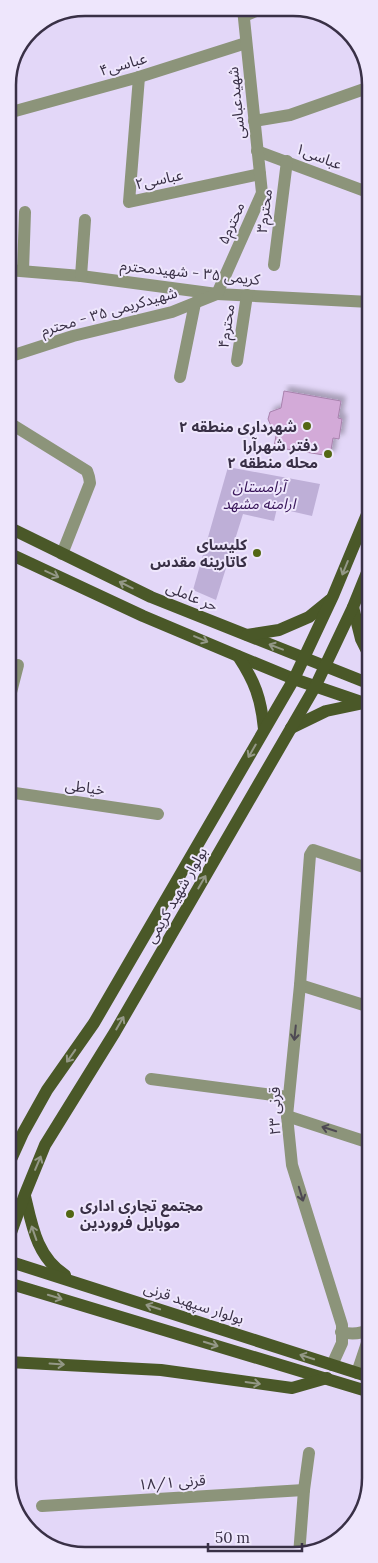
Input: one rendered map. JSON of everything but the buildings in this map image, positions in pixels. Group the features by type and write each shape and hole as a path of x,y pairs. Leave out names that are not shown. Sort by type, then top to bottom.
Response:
{"main road":[{"name":"بولوار شهید کریمی","path":"16,1148 47,1090 94,1022 294,679 333,596 362,526"},
{"name":"حر عاملی","path":"16,531 151,597 362,681"},
{"path":"16,557 144,616 238,656 294,679 362,702"},
{"name":"بولوار شهید کریمی","path":"16,1219 45,1145 115,1032 316,685 362,585"},
{"path":"246,635 279,630 309,617 333,596"},
{"path":"353,607 362,642"},
{"path":"238,656 252,677 262,706 264,729"},
{"path":"291,728 326,711 362,705"},
{"path":"25,1194 32,1229 38,1245 53,1268 76,1282"},
{"name":"بولوار سپهبد قرنی","path":"16,1263 362,1375"},
{"path":"16,1285 362,1389"},
{"path":"16,1362 161,1370 292,1388 327,1378"}],"street":[{"name":"شهیدعباسی","path":"243,16 262,193"},
{"name":"عباسی۴","path":"16,111 139,77 246,43"},
{"name":"عباسی۲","path":"139,77 129,202 260,174"},
{"path":"254,121 290,115 362,90"},
{"name":"عباسی۱","path":"257,151 362,190"},
{"name":"محترم۳","path":"274,265 287,161"},
{"name":"محترم۵","path":"217,294 262,193"},
{"path":"23,271 25,212"},
{"path":"81,276 85,220"},
{"name":"کریمی ۳۵ - شهیدمحترم","path":"16,271 81,276 217,294 362,302"},
{"name":"شهیدکریمی ۳۵ - محترم","path":"16,354 73,336 172,312 217,294"},
{"name":"محترم۴","path":"237,361 247,295"},
{"path":"180,377 194,303"},
{"path":"16,427 87,471 90,483 62,554"},
{"path":"16,672 18,664"},
{"name":"خیاطی","path":"16,793 158,814"},
{"name":"قرنی ۲۳","path":"332,1365 342,1343 342,1325 292,1165 287,1116 288,1097 300,985 310,855 313,850 362,866"},
{"path":"300,985 362,1004"},
{"path":"151,1079 288,1097"},
{"path":"287,1116 362,1140"},
{"path":"342,1332 350,1334 362,1331"},
{"path":"357,1373 362,1358"},
{"path":"298,1546 310,1453"},
{"name":"قرنی ۱۸/۱","path":"42,1506 304,1490"}],"green space":[{"name":"آرامستان ارامنه مشهد","path":"228,467 320,484 312,516 277,508 274,521 243,514 216,600 193,590"}],"place":[{"name":"شهرداری منطقه ۲","path":"307,426"},
{"name":"دفتر شهرآرا محله منطقه ۲","path":"328,454"},
{"name":"کلیسای کاتارینه مقدس","path":"257,553"},
{"name":"مجتمع تجاری اداری موبایل فروردین","path":"70,1214"}]}
